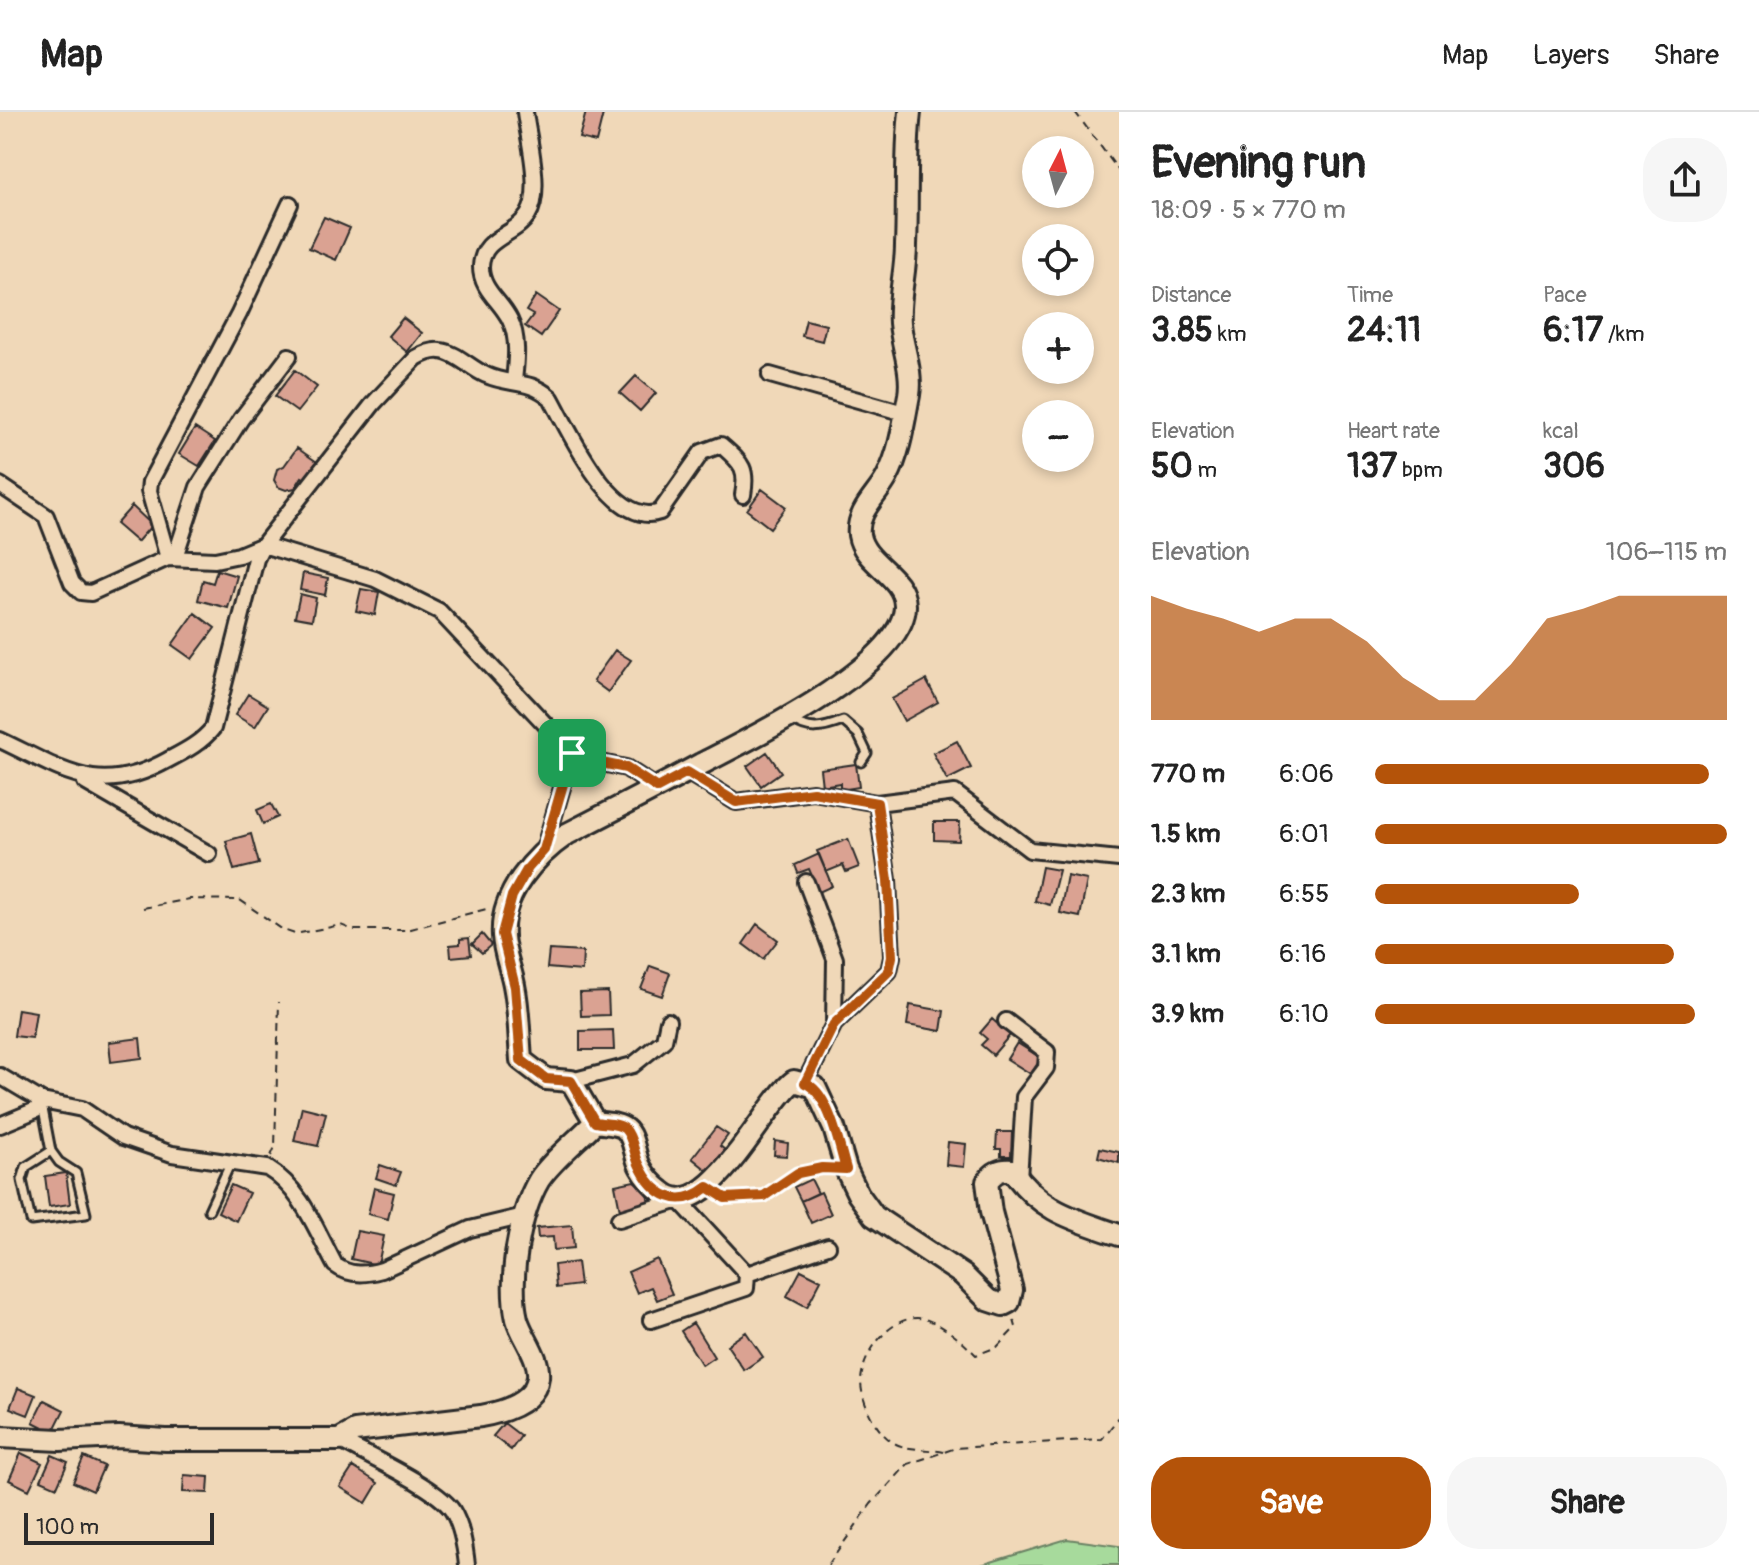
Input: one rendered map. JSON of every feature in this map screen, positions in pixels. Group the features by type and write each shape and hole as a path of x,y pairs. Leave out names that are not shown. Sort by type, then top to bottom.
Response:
{"street":[{"path":"514,381 517,352 511,321 485,286 481,265 489,245 528,216 532,206 533,171 525,112"},
{"path":"668,1021 664,1040 633,1065 571,1081 546,1079 521,1060 515,987 502,934 508,909 528,868 544,850 567,834 789,718 842,684 868,662 902,621 905,605 901,589 869,555 859,535 863,510 887,477 897,450 909,376 900,322 906,248 910,112"},
{"path":"172,557 149,491 150,482 239,314 290,204"},
{"path":"73,775 97,780 121,778 157,766 205,738 213,728 256,559 263,545 373,404 416,358 432,351 446,352 484,375 503,382 532,385 551,398 597,479 613,498 644,514 660,512 702,452 721,445 741,463 746,478 743,495"},
{"path":"172,557 198,487 241,419 289,356"},
{"path":"770,375 904,413"},
{"path":"0,485 46,516 72,583 81,592 91,593 172,557 215,560 263,545 375,579 439,611 577,758 626,768 657,788"},
{"path":"0,740 73,775 209,854"},
{"path":"544,850 572,753"},
{"path":"687,772 736,802 813,792 877,803 955,793 1030,850 1119,859"},
{"path":"805,1083 834,1024 889,971 892,957 888,880 877,803"},
{"path":"806,882 835,959 834,1024"},
{"path":"1006,1021 1047,1052 1046,1068 1024,1097 1019,1179"},
{"path":"0,1076 42,1101 82,1109 123,1137 172,1154 267,1168 296,1192 335,1265 343,1271 355,1274 382,1270 470,1229 524,1216"},
{"path":"571,1081 595,1122"},
{"path":"619,1219 698,1195 742,1147 783,1089 794,1081 815,1087 822,1098 846,1169 858,1194 874,1216 963,1275 988,1300 1003,1305 1009,1302 1012,1290 991,1212 987,1182 994,1173 1003,1169 1012,1170 1043,1205 1119,1235"},
{"path":"0,1125 36,1110 42,1101"},
{"path":"595,1122 622,1126 629,1133 640,1167 649,1180 664,1194 679,1200 747,1274 746,1288 651,1320"},
{"path":"0,1437 60,1440 119,1437 339,1440 355,1431 500,1412 520,1403 532,1392 538,1377 536,1363 517,1318 514,1286 524,1216 540,1179 595,1122"},
{"path":"747,1274 828,1246"},
{"path":"339,1440 431,1492 451,1509 462,1533 467,1565"}],"lane":[{"path":"789,718 804,729 823,728 843,721 858,734 867,753 861,762"},
{"path":"42,1101 51,1151 59,1162 76,1173 86,1214 31,1221 22,1180 26,1167 51,1151"},
{"path":"209,1210 231,1162"}],"path":[{"path":"1075,112 1119,171"},
{"path":"143,908 190,899 240,900 283,930 295,934 341,925 353,930 407,930 490,908 508,909"},
{"path":"267,1168 275,1147 279,1002"},
{"path":"708,1187 725,1198 764,1196 798,1173 822,1168 846,1169"},
{"path":"944,1452 896,1444 872,1421 861,1382 866,1358 885,1332 906,1319 925,1319 960,1340 976,1355 997,1347 1016,1327 1009,1302"},
{"path":"828,1565 871,1504 908,1464 956,1448 1102,1439 1119,1417"}],"green space":[{"path":"1067,1539 1119,1546 1119,1565 981,1565"}],"building":[{"path":"586,112 603,114 596,142 579,138"},
{"path":"324,217 350,228 336,260 309,248"},
{"path":"536,295 559,311 541,337 525,326 533,315 526,311"},
{"path":"403,318 422,333 407,352 388,336"},
{"path":"806,320 826,325 822,341 802,336"},
{"path":"295,370 317,387 297,412 275,396"},
{"path":"636,376 656,393 640,411 620,393"},
{"path":"195,428 215,441 199,466 179,454"},
{"path":"297,448 317,462 305,479 302,477 295,488 286,490 278,487 274,480 277,469 284,466"},
{"path":"762,489 786,507 770,528 747,510"},
{"path":"132,506 152,525 137,542 116,524"},
{"path":"217,570 237,576 228,608 198,600 203,580 213,583"},
{"path":"303,573 328,578 325,595 300,590"},
{"path":"361,589 379,592 375,615 356,611"},
{"path":"300,594 316,598 312,620 295,617"},
{"path":"195,613 215,628 192,659 172,645"},
{"path":"615,650 631,660 608,692 593,681"},
{"path":"926,680 938,702 904,721 892,699"},
{"path":"248,694 268,706 255,727 235,715"},
{"path":"957,741 971,768 947,780 933,753"},
{"path":"767,752 781,772 761,786 747,766"},
{"path":"856,764 859,787 840,790 840,783 822,786 820,769"},
{"path":"271,804 278,817 263,824 257,810"},
{"path":"934,822 960,822 959,841 934,840"},
{"path":"251,834 259,864 234,870 226,841"},
{"path":"848,839 859,867 846,872 843,865 826,872 817,851"},
{"path":"819,854 832,886 819,892 809,869 798,873 795,865"},
{"path":"1042,867 1059,870 1050,905 1035,901"},
{"path":"1067,876 1087,880 1080,917 1060,913"},
{"path":"757,924 778,940 763,959 743,944"},
{"path":"482,934 491,945 482,953 472,944"},
{"path":"469,938 471,955 451,957 450,945 460,944 460,939"},
{"path":"549,950 583,952 582,971 547,968"},
{"path":"650,966 670,973 662,996 641,989"},
{"path":"608,992 609,1015 581,1016 580,993"},
{"path":"910,1005 944,1011 941,1031 907,1025"},
{"path":"18,1009 36,1012 32,1038 14,1036"},
{"path":"992,1019 1010,1035 993,1055 981,1045 987,1039 980,1033"},
{"path":"613,1030 614,1050 580,1050 580,1031"},
{"path":"140,1038 142,1058 111,1062 109,1042"},
{"path":"1017,1043 1041,1058 1031,1074 1007,1059"},
{"path":"302,1107 326,1113 318,1146 294,1141"},
{"path":"716,1127 728,1135 720,1146 725,1150 708,1171 692,1158"},
{"path":"997,1132 1012,1132 1011,1156 1001,1156 1001,1149 996,1149"},
{"path":"775,1141 788,1143 787,1156 774,1155"},
{"path":"948,1142 966,1144 964,1167 946,1165"},
{"path":"1100,1148 1119,1152 1119,1163 1098,1157"},
{"path":"380,1165 401,1172 396,1185 376,1178"},
{"path":"66,1173 70,1204 49,1207 45,1176"},
{"path":"811,1179 818,1193 801,1201 794,1187"},
{"path":"634,1181 647,1192 649,1203 620,1210 615,1185"},
{"path":"231,1185 249,1193 236,1221 218,1212"},
{"path":"374,1188 394,1193 388,1219 368,1214"},
{"path":"821,1192 831,1214 811,1223 801,1201"},
{"path":"572,1225 574,1248 554,1250 553,1237 538,1238 537,1228"},
{"path":"357,1231 384,1236 378,1265 351,1259"},
{"path":"657,1259 672,1294 657,1300 651,1287 637,1293 628,1272"},
{"path":"577,1262 580,1285 556,1288 554,1265"},
{"path":"801,1270 821,1280 807,1307 787,1296"},
{"path":"693,1323 714,1357 702,1365 681,1331"},
{"path":"746,1332 763,1357 744,1370 727,1345"},
{"path":"18,1388 36,1395 28,1415 10,1408"},
{"path":"44,1400 64,1410 53,1432 33,1422"},
{"path":"504,1423 521,1436 511,1450 493,1436"},
{"path":"21,1453 42,1463 29,1490 9,1480"},
{"path":"52,1455 68,1462 57,1487 41,1480"},
{"path":"84,1457 104,1466 93,1491 73,1482"},
{"path":"353,1467 378,1483 366,1503 340,1487"},
{"path":"184,1475 209,1477 208,1493 183,1492"}],"route":[{"path":"572,753 577,758 626,768 657,788 687,772 736,802 813,792 877,803 888,880 892,957 889,971 834,1024 805,1083 815,1087 822,1098 846,1169 822,1168 798,1173 764,1196 725,1198 708,1187 698,1195 679,1200 664,1194 649,1180 640,1167 629,1133 622,1126 595,1122 571,1081 546,1079 521,1060 515,987 502,934 512,896 528,868 544,850 572,753"}]}
